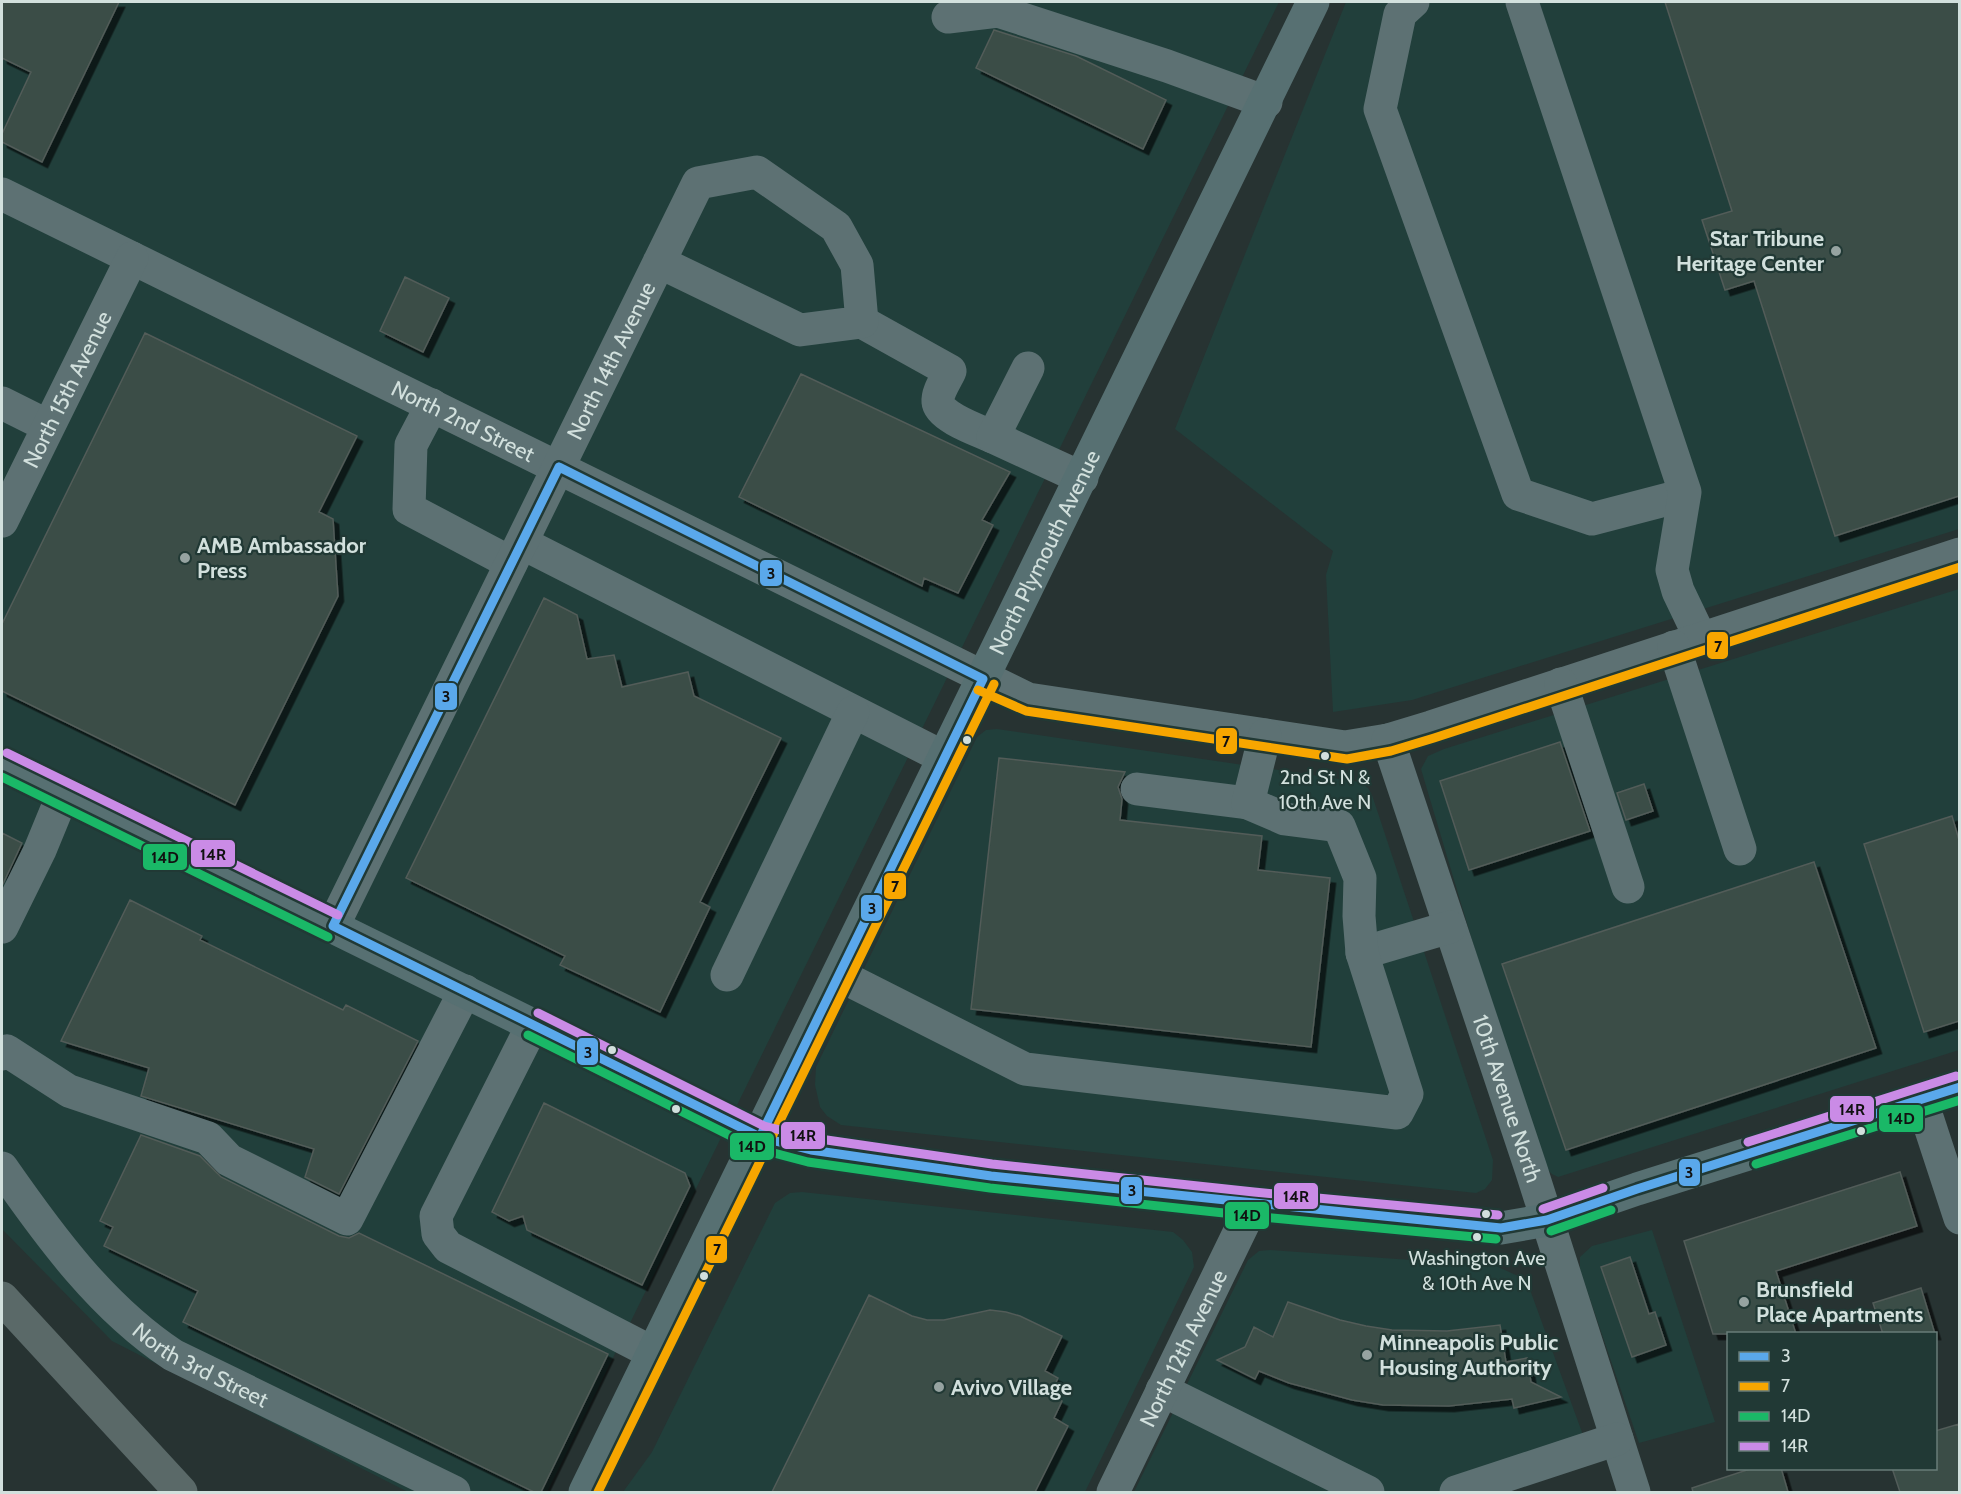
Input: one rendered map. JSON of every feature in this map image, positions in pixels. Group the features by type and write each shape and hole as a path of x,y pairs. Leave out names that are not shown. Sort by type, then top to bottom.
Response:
{"highway":[{"path":"2,1298 181,1492"},
{"path":"2,1314 154,1492"}],"main road":[{"name":"North Plymouth Avenue","path":"585,1492 1313,2"},
{"path":"2,764 760,1137 811,1150 991,1176 1501,1228 1547,1220 1584,1206 1959,1087"}],"street":[{"path":"1413,2 1400,14 1380,109 1518,494 1592,519 1684,495"},
{"path":"1522,2 1681,480 1684,495 1672,570 1740,849"},
{"path":"948,17 998,11 1167,66 1266,102"},
{"name":"North 14th Avenue","path":"333,926 698,183 757,172 836,227 857,265 861,322"},
{"name":"North 2nd Street","path":"2,194 559,467 983,679 1028,699 1345,747 1388,740 1959,554"},
{"name":"North 15th Avenue","path":"2,521 132,258"},
{"path":"659,262 800,330 861,322 950,371 938,396 938,405 943,413 1082,478"},
{"path":"993,437 1028,368"},
{"path":"2,403 48,426"},
{"path":"432,405 411,445 409,509 517,553 945,758"},
{"path":"1561,684 1628,887"},
{"path":"727,975 853,712"},
{"path":"1248,803 1265,735"},
{"name":"10th Avenue North","path":"1388,740 1547,1220 1634,1492"},
{"path":"839,975 1025,1069 1397,1113 1407,1094 1362,953 1359,916 1360,878 1339,826 1285,819 1248,803 1137,789"},
{"path":"2,927 40,850 63,794"},
{"path":"1362,953 1450,927"},
{"path":"2,1054 7,1051 69,1091 208,1138 229,1160 347,1219 465,991"},
{"path":"533,1024 436,1216 438,1234 448,1247 653,1353"},
{"path":"1921,1099 1959,1218"},
{"name":"North 3rd Street","path":"2,1168 49,1236 122,1317 145,1336 173,1355 454,1492"},
{"name":"North 12th Avenue","path":"1113,1492 1253,1204"},
{"path":"1162,1390 1368,1492"},
{"path":"1456,1492 1617,1439"}],"shaded area":[{"path":"2,2 1279,2 547,1492 408,1492 112,1341 2,1229"},
{"path":"1346,2 1959,2 1959,529 1412,700 1333,712 1326,575 1333,551 1175,429"},
{"path":"1959,589 1959,1050 1558,1177 1552,1174 1547,1169 1477,957 1421,769 1428,756 1444,749"},
{"path":"997,729 1360,782 1368,788 1493,1160 1492,1180 1485,1189 1476,1193 841,1125 827,1116 820,1107 815,1085 816,1067 977,737 986,730"},
{"path":"802,1192 1173,1232 1183,1240 1192,1252 1194,1267 1085,1492 623,1492 652,1452 775,1203 790,1193"},
{"path":"1652,1230 1715,1422 1639,1443 1580,1270 1580,1257 1592,1246"},
{"path":"1259,1251 1496,1266 1518,1276 1529,1287 1591,1457 1501,1492 1134,1492 1248,1260"}],"building":[{"path":"2,2 119,2 42,162 2,142 2,134 31,72 2,58"},
{"name":"Star Tribune Heritage Center","path":"1665,2 1959,2 1959,496 1835,536 1754,281 1725,290 1702,220 1732,211"},
{"path":"994,30 1076,56 1166,100 1143,149 976,68"},
{"path":"405,277 449,298 423,352 380,331"},
{"name":"AMB Ambassador Press","path":"145,333 357,436 319,512 333,519 338,596 235,805 2,691 2,624"},
{"path":"801,374 1010,472 982,520 993,525 958,593 924,578 922,586 739,497"},
{"path":"544,598 577,615 587,659 614,655 622,687 688,672 694,696 781,738 700,902 710,907 660,1012 560,965 565,956 406,878"},
{"path":"1560,742 1590,831 1469,870 1440,781"},
{"path":"999,758 1125,772 1118,787 1122,799 1120,820 1262,836 1258,870 1330,878 1311,1047 971,1009"},
{"path":"1644,784 1653,811 1626,820 1617,793"},
{"path":"1952,816 1959,840 1959,1021 1924,1032 1864,844"},
{"path":"2,833 22,843 2,886"},
{"path":"1814,862 1876,1048 1566,1150 1502,964"},
{"path":"130,900 202,936 200,940 343,1010 346,1005 418,1041 339,1194 305,1177 314,1149 141,1096 149,1068 61,1041"},
{"path":"544,1103 685,1173 690,1186 642,1285 527,1230 523,1216 509,1221 492,1212"},
{"path":"141,1135 200,1156 221,1177 339,1236 349,1238 359,1233 608,1354 541,1492 534,1492 183,1322 198,1291 104,1246 113,1227 100,1221"},
{"name":"Brunsfield Place Apartments","path":"1900,1172 1917,1226 1776,1271 1795,1332 1713,1334 1684,1241"},
{"path":"1630,1257 1649,1314 1655,1312 1666,1345 1632,1357 1601,1267"},
{"path":"1921,1288 1934,1332 1882,1332 1873,1303"},
{"name":"Avivo Village","path":"869,1295 912,1316 927,1320 944,1320 990,1310 1020,1316 1062,1336 1045,1371 1058,1378 1050,1395 1062,1401 1054,1418 1068,1426 1035,1492 772,1492"},
{"name":"Minneapolis Public Housing Authority","path":"1288,1302 1340,1320 1392,1330 1447,1331 1500,1325 1506,1362 1527,1358 1531,1382 1561,1397 1514,1408 1512,1399 1449,1406 1383,1405 1352,1400 1289,1383 1259,1371 1255,1379 1217,1360 1245,1347 1254,1327 1273,1337"},
{"path":"1959,1424 1959,1492 1900,1492 1893,1470 1937,1470 1937,1430"},
{"path":"1747,1470 1782,1470 1788,1492 1693,1492 1692,1488"}],"transit line":[{"name":"3","path":"559,467 983,679"},
{"name":"3","path":"333,926 559,467"},
{"name":"7","path":"978,690 1026,711 1347,759 1391,751 1434,738 1960,567"},
{"name":"3","path":"760,1137 983,679"},
{"name":"7","path":"598,1492 994,684"},
{"name":"14R","path":"7,753 338,915"},
{"name":"14D","path":"2,777 328,937"},
{"name":"3","path":"333,926 760,1137 811,1150 991,1176 1501,1228 1547,1220 1637,1189 1960,1087"},
{"name":"14R","path":"538,1013 764,1126 813,1138 992,1164 1498,1215"},
{"name":"14D","path":"528,1035 755,1148 808,1162 990,1188 1496,1239"},
{"name":"14R","path":"1748,1142 1956,1076"},
{"name":"14D","path":"1756,1164 1960,1100"},
{"name":"14R","path":"1543,1209 1603,1188"},
{"name":"14D","path":"1551,1231 1611,1210"}],"place":[{"name":"Star Tribune Heritage Center","path":"1836,251"},
{"name":"AMB Ambassador Press","path":"185,558"},
{"name":"2nd St N & 10th Ave N","path":"1325,756"},
{"name":"Washington Ave & 10th Ave N","path":"1477,1237"},
{"name":"Brunsfield Place Apartments","path":"1744,1302"},
{"name":"Minneapolis Public Housing Authority","path":"1367,1355"},
{"name":"Avivo Village","path":"939,1387"}]}
